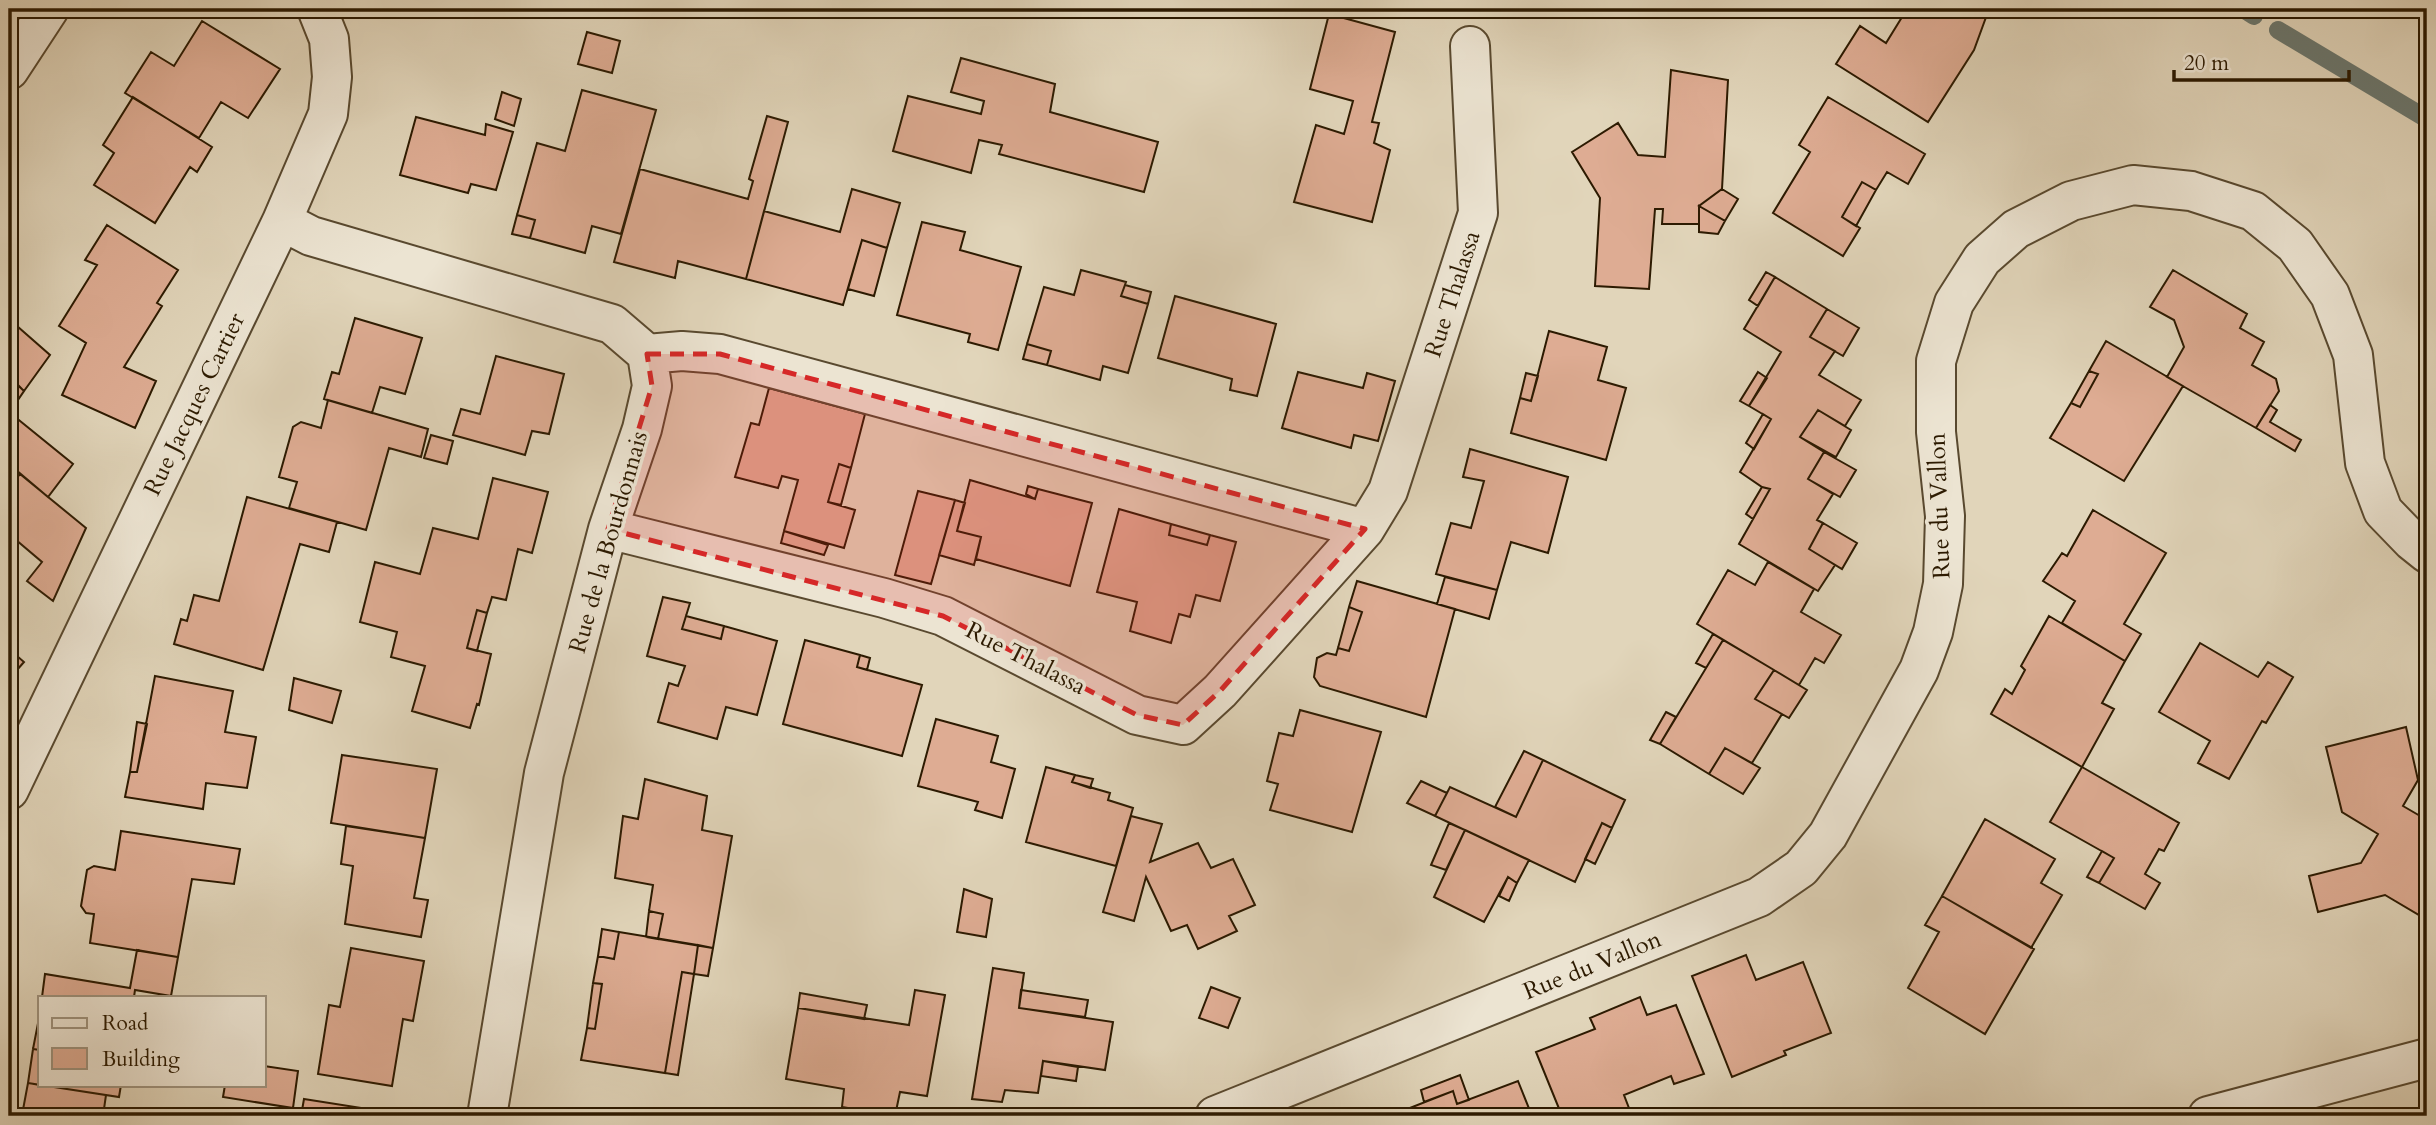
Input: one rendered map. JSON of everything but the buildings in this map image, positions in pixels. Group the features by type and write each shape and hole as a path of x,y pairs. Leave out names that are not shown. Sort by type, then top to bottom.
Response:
{"street":[{"path":"14,49 49,9"},
{"name":"Rue Jacques Cartier","path":"9,790 282,221 328,114 332,77 329,38 317,9"},
{"name":"Rue Thalassa","path":"608,529 884,598 943,616 1138,715 1183,725 1220,691 1365,528 1388,491 1478,213 1470,46"},
{"name":"Rue du Vallon","path":"1215,1116 1748,902 1801,868 1828,835 1919,670 1933,632 1944,584 1945,516 1936,432 1936,361 1954,303 1982,259 2016,229 2071,201 2133,185 2191,191 2253,211 2295,245 2330,295 2353,355 2365,463 2383,511 2427,553"},
{"path":"282,221 311,236 612,324 647,354 682,351 720,354 1365,528"},
{"name":"Rue de la Bourdonnais","path":"486,1116 544,773 608,529 642,429 652,386 647,354"},
{"path":"2208,1116 2427,1058"}],"highlighted area":[{"path":"647,354 720,354 1365,529 1220,691 1183,725 1137,715 943,616 608,529 652,386"}],"waterway":[{"path":"2243,9 2254,16"},
{"path":"2278,30 2427,119"}]}
